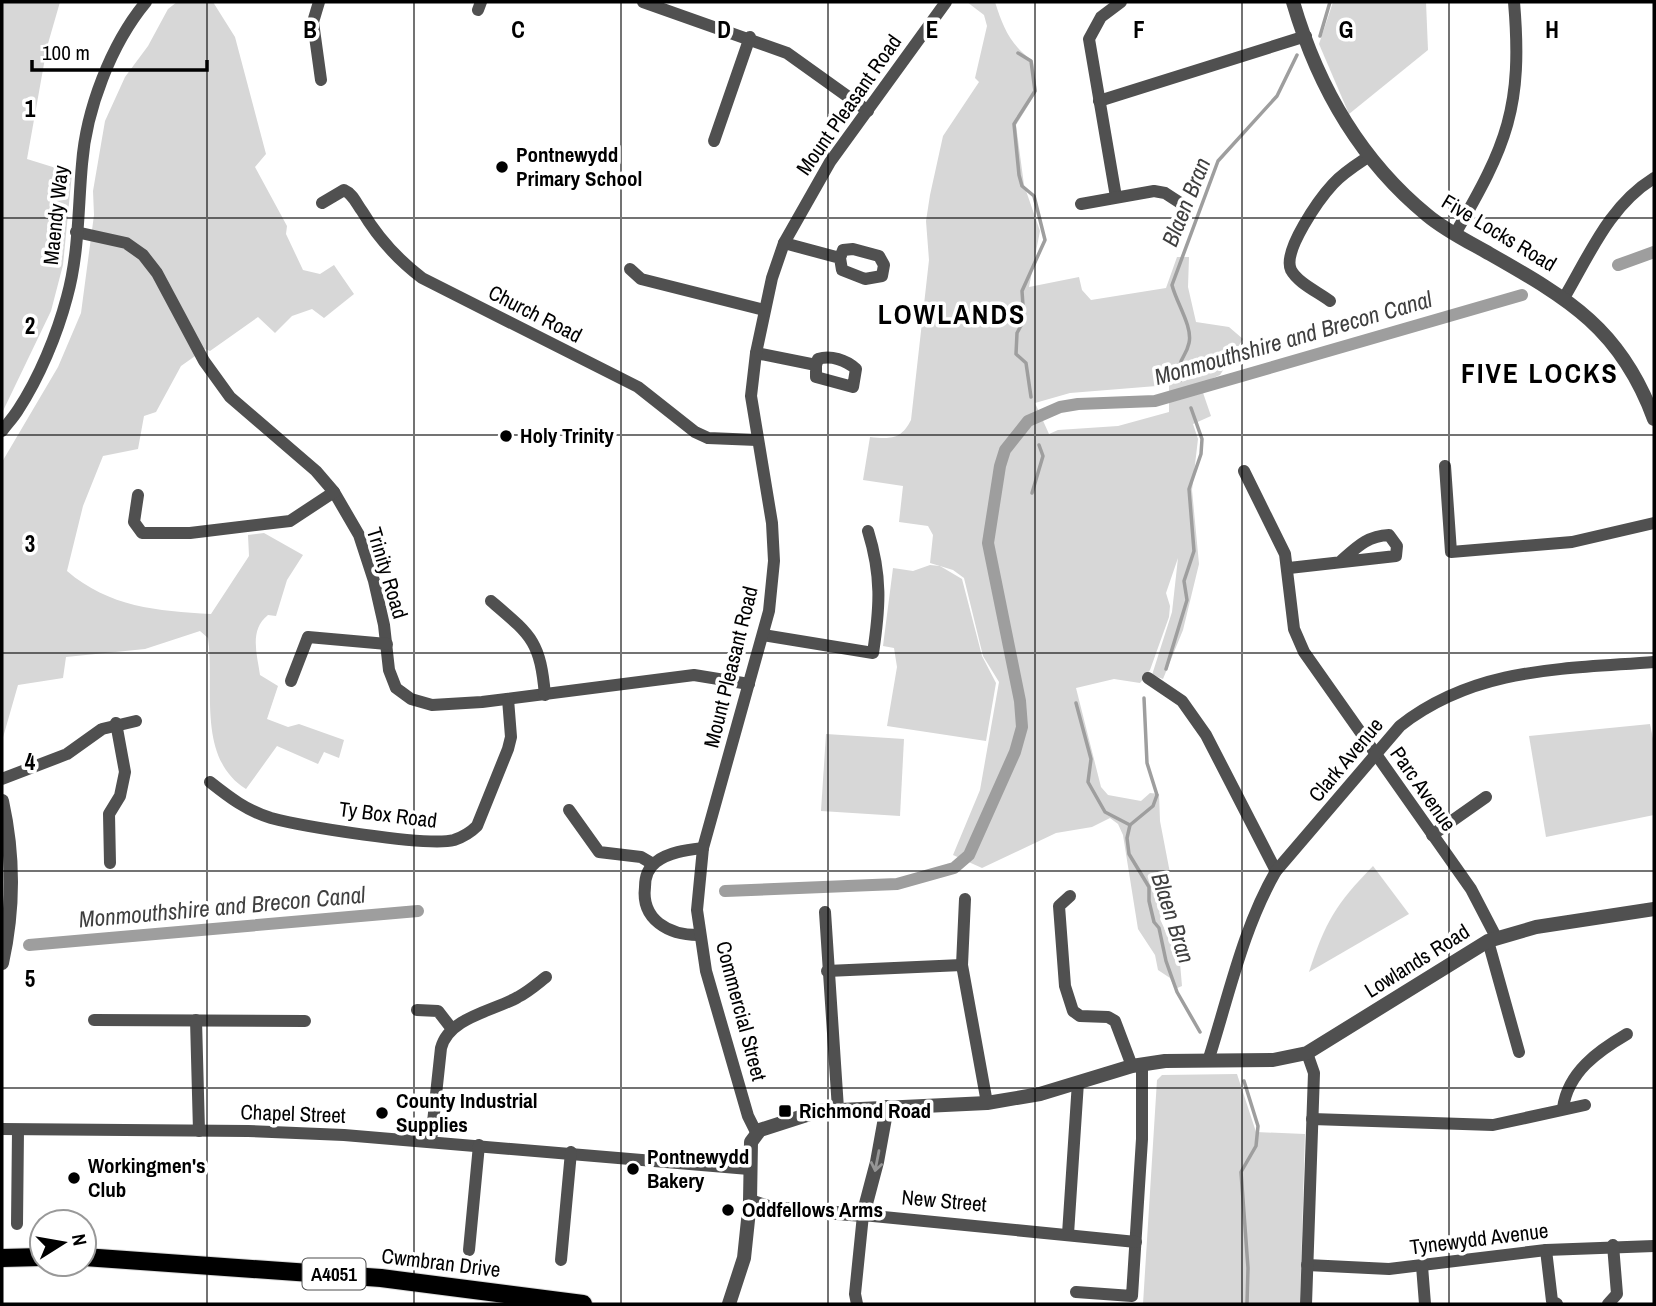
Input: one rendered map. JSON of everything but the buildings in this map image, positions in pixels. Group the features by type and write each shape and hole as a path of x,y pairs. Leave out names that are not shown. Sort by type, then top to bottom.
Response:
{"main road":[{"path":"2,1258 28,1257"},
{"name":"Cwmbran Drive","path":"98,1258 381,1278 583,1304"}],"street":[{"name":"Maendy Way","path":"2,431 21,406 46,354 67,297 84,148 108,61 129,22 146,2"},
{"path":"319,2 313,22 321,80"},
{"path":"643,2 750,37 788,53 868,111"},
{"path":"686,15 691,2"},
{"name":"Mount Pleasant Road","path":"704,848 769,611 774,561 767,493 751,396 764,310 783,243 830,162 946,2"},
{"path":"1116,197 1089,39 1101,17 1121,2"},
{"name":"Five Locks Road","path":"1293,2 1342,119 1368,157 1398,190 1428,216 1564,298 1603,330 1638,383 1654,419"},
{"path":"1455,234 1491,172 1507,132 1517,88 1514,2"},
{"path":"1099,101 1306,36"},
{"path":"714,141 750,37"},
{"path":"1330,301 1291,269 1289,255 1294,241 1332,184 1368,157"},
{"path":"1564,298 1599,234 1623,202 1654,178"},
{"name":"Church Road","path":"322,203 344,190 350,193 397,258 422,278 638,387 695,432 708,438 757,440"},
{"path":"1081,204 1116,197 1165,193 1185,206"},
{"name":"Trinity Road","path":"76,232 126,243 143,255 157,273 204,361 230,397 316,471 334,492 359,535 374,581 387,644 389,670 396,688 411,699 432,705 508,699 694,675 749,684"},
{"path":"783,243 840,258"},
{"path":"630,269 641,279 764,310"},
{"path":"756,353 816,365"},
{"path":"1445,466 1451,552 1572,542 1654,523"},
{"name":"Parc Avenue","path":"1244,471 1289,568 1289,596 1294,629 1304,652 1471,889 1492,939 1519,1052"},
{"path":"138,495 134,522 142,533 190,533 259,527 290,521 334,492"},
{"path":"767,493 783,495"},
{"path":"763,635 873,653 880,605 878,564 868,531"},
{"path":"1289,568 1341,561"},
{"path":"491,601 533,640 540,656 545,695"},
{"path":"290,681 308,637 387,644"},
{"name":"Clark Avenue","path":"1209,1058 1252,920 1276,870 1400,726 1424,707 1490,679 1654,662"},
{"path":"1147,678 1182,701 1206,735 1276,870"},
{"name":"Ty Box Road","path":"210,782 244,808 271,818 399,838 453,840 467,835 477,826 508,749 511,737 508,699"},
{"path":"2,779 67,754 102,729 116,723 136,721"},
{"path":"110,863 109,814 120,796 125,772 116,723"},
{"path":"1432,835 1486,797"},
{"path":"2,801 12,866 2,964"},
{"path":"569,810 599,852 645,858 653,864"},
{"path":"698,935 678,934 661,926 650,915 645,902 645,883 653,864 677,852 704,848"},
{"name":"Commercial Street","path":"704,848 698,886 698,935 745,1106 756,1132"},
{"path":"1070,896 1059,906 1068,1000 1073,1011 1080,1016 1108,1017 1115,1021 1137,1065 1142,1139 1132,1296 1076,1292"},
{"path":"965,899 962,965 987,1102"},
{"name":"Lowlands Road","path":"1209,1058 1273,1060 1307,1053 1492,939 1536,927 1654,909"},
{"path":"825,912 838,1109"},
{"path":"827,971 962,965"},
{"path":"431,1141 441,1048 452,1029 519,997 546,977"},
{"path":"417,1010 438,1011 452,1029"},
{"path":"94,1020 306,1021"},
{"path":"196,1020 199,1131"},
{"path":"1563,1108 1570,1082 1598,1053 1628,1034"},
{"path":"1306,1304 1314,1073 1307,1053"},
{"path":"731,1301 744,1258 750,1201 751,1143 756,1132 819,1111 987,1102 1040,1094 1137,1065 1209,1058"},
{"path":"1068,1234 1078,1082"},
{"path":"1312,1119 1493,1125 1585,1105"},
{"path":"857,1304 855,1294 863,1215 875,1173 887,1107"},
{"name":"Chapel Street","path":"2,1129 199,1131 431,1141 749,1169"},
{"path":"17,1224 18,1130"},
{"path":"469,1250 479,1145"},
{"path":"561,1260 571,1152"},
{"name":"New Street","path":"750,1201 771,1208 1136,1242"},
{"path":"1608,1304 1616,1294 1613,1245"},
{"name":"Tynewydd Avenue","path":"1307,1265 1389,1269 1546,1250 1613,1245 1654,1246"},
{"path":"1546,1250 1552,1301 1557,1304"},
{"path":"1422,1266 1425,1304"}],"shaded area":[{"path":"2,2 60,2 47,47 27,159 72,173 63,265 51,311 2,413"},
{"path":"177,2 213,2 235,37 266,154 255,167 287,226 286,234 303,270 320,274 334,265 354,294 324,318 312,309 292,316 275,333 258,317 210,351 205,349 181,366 156,412 144,416 138,449 103,456 83,506 67,571 83,583 117,600 153,609 211,614 249,556 248,535 264,533 303,555 287,580 276,616 268,615 256,635 260,675 278,686 267,719 288,727 299,724 344,740 339,758 324,752 318,764 277,746 246,789 230,776 220,759 214,740 208,638 200,631 145,649 66,657 63,678 18,685 2,741 2,462 58,367 81,313 94,215 93,191 105,121 125,77 148,46 168,9"},
{"path":"967,2 995,2 1008,35 1018,49 1033,61 1037,91 1016,125 1024,185 1040,231 1029,287 1079,277 1082,290 1091,300 1166,288 1177,257 1189,257 1188,287 1196,322 1229,327 1243,339 1220,375 1200,384 1211,416 1193,424 1198,439 1192,490 1199,564 1183,630 1163,679 1152,675 1172,612 1178,558 1166,593 1170,606 1169,617 1150,670 1140,683 1114,679 1076,688 1101,787 1108,795 1141,801 1150,793 1159,794 1160,821 1170,873 1160,919 1180,963 1182,986 1175,989 1170,978 1158,970 1155,955 1138,929 1123,835 1118,824 1110,818 1092,827 1056,833 982,868 953,855 980,790 999,682 983,656 964,578 953,570 930,563 933,535 928,526 899,522 903,486 863,480 870,437 899,435 911,420 929,260 926,221 930,195 943,136 979,82 975,78 987,26 984,15","holes":["1169,385 1169,412 1118,426 1058,430 1049,434 1035,403 1070,393"]},
{"path":"1333,2 1426,2 1428,50 1349,114 1319,44"},
{"path":"930,565 940,566 962,579 982,656 996,683 986,741 887,726 897,667 894,648 883,646 893,568 913,571"},
{"path":"1650,724 1654,744 1654,815 1546,837 1529,736"},
{"path":"826,734 904,739 900,816 821,811"},
{"path":"1373,866 1409,914 1309,972 1333,914"},
{"path":"1237,1074 1256,1132 1305,1134 1300,1304 1143,1304 1157,1080 1162,1075"}],"waterway":[{"name":"Blaen Bran","path":"1320,36 1330,2"},
{"path":"1018,53 1031,61 1035,91 1014,124 1019,175 1022,186 1034,196 1045,240 1022,291 1024,320 1017,333 1016,354 1026,363 1031,397"},
{"name":"Blaen Bran","path":"1181,380 1181,362 1190,337 1172,285 1218,161 1277,96 1297,55"},
{"path":"1618,265 1654,252"},
{"name":"Monmouthshire and Brecon Canal","path":"725,891 897,884 954,868 969,855 1015,752 1022,727 1020,701 988,543 1005,450 1028,421 1060,407 1078,404 1155,401 1522,295"},
{"name":"Blaen Bran","path":"1166,669 1187,600 1184,581 1194,551 1189,489 1201,454 1202,439 1191,408"},
{"path":"1032,493 1043,456 1039,445"},
{"name":"Blaen Bran","path":"1144,698 1147,763 1157,795 1153,806 1130,825 1127,838 1129,854 1149,887 1154,922 1159,928 1166,961 1177,992 1200,1032"},
{"path":"1076,703 1091,759 1088,782 1105,812 1130,825"},
{"name":"Monmouthshire and Brecon Canal","path":"29,945 418,911"},
{"name":"Blaen Bran","path":"1244,1081 1258,1126 1256,1146 1241,1172 1248,1268 1247,1304"}],"place":[{"name":"Pontnewydd Primary School","path":"502,167"},
{"name":"Holy Trinity","path":"506,436"},
{"name":"Richmond Road","path":"785,1111"},
{"name":"County Industrial Supplies","path":"382,1113"},
{"name":"Pontnewydd Bakery","path":"633,1169"},
{"name":"Workingmen's Club","path":"74,1178"},
{"name":"Oddfellows Arms","path":"728,1210"}],"district":[{"name":"LOWLANDS","path":"952,314"},
{"name":"FIVE LOCKS","path":"1540,373"}]}
